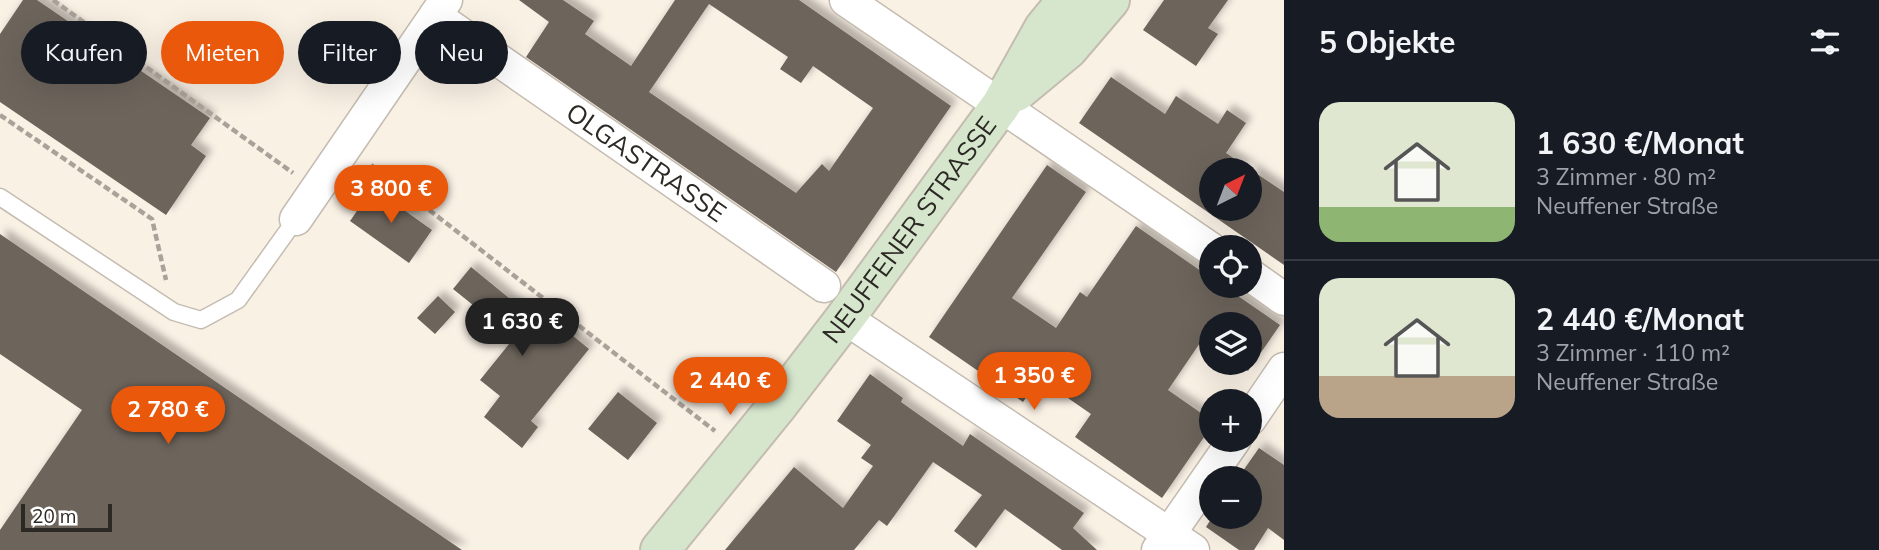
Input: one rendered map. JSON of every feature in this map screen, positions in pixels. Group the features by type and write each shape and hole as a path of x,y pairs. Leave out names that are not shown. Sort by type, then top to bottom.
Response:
{"main road":[{"name":"NEUFFENER STRASSE","path":"660,550 845,318 1001,105 1044,28 1067,0"},
{"name":"NEUFFENER STRASSE","path":"1001,105 1068,49 1110,0"}],"street":[{"path":"846,0 1199,241"},
{"path":"296,219 440,8"},
{"name":"OLGASTRASSE","path":"440,8 824,286"},
{"path":"1262,283 1284,299"},
{"path":"845,318 1174,544 1227,452"},
{"path":"1262,401 1284,369"}],"lane":[{"path":"0,197 174,312 201,320 238,300 296,219"}],"path":[{"path":"53,0 316,190"},
{"path":"0,115 152,219 174,312"},
{"path":"346,146 741,451"}],"building":[{"path":"23,0 37,0 68,21 21,21 21,84 147,84 147,75 210,118 191,145 206,156 166,215 0,102 0,34"},
{"path":"519,0 563,0 594,21 585,34 631,66 675,0 799,0 951,106 836,272 526,57 549,22","holes":["709,4 788,57 780,69 801,83 813,66 873,108 829,171 822,164 796,193 649,92"]},
{"path":"1164,0 1228,0 1208,28 1218,34 1196,66 1143,30"},
{"path":"1111,77 1165,114 1176,96 1218,124 1227,110 1246,123 1226,153 1233,158 1199,158 1199,206 1079,123"},
{"path":"1047,165 1086,192 1012,298 1056,328 1080,292 1087,297 1136,226 1199,270 1199,298 1241,298 1261,312 1199,312 1199,344 1168,390 1199,412 1199,444 1162,498 1075,437 1091,414 1039,378 1023,402 929,337"},
{"path":"1262,177 1284,192 1284,265 1262,250 1262,235 1241,235 1220,221 1262,221"},
{"path":"373,188 432,230 409,263 350,221"},
{"path":"0,234 462,550 0,550 0,530 82,410 0,354"},
{"path":"471,267 531,316 538,307 589,349 531,421 538,427 522,448 484,417 500,396 480,380 514,338 453,289"},
{"path":"438,296 455,312 435,334 417,318"},
{"path":"1262,313 1280,325 1262,351"},
{"path":"870,374 903,398 901,402 963,446 970,434 1084,513 1073,528 1097,550 1062,550 1005,509 976,548 954,531 982,495 933,462 887,526 879,520 854,550 725,550 794,467 843,508 873,466 861,458 871,445 837,421"},
{"path":"618,392 657,423 628,460 588,429"},
{"path":"1262,450 1284,465 1284,540 1268,528 1254,550 1239,550 1209,529 1262,529 1262,466 1246,466 1256,452"}]}
